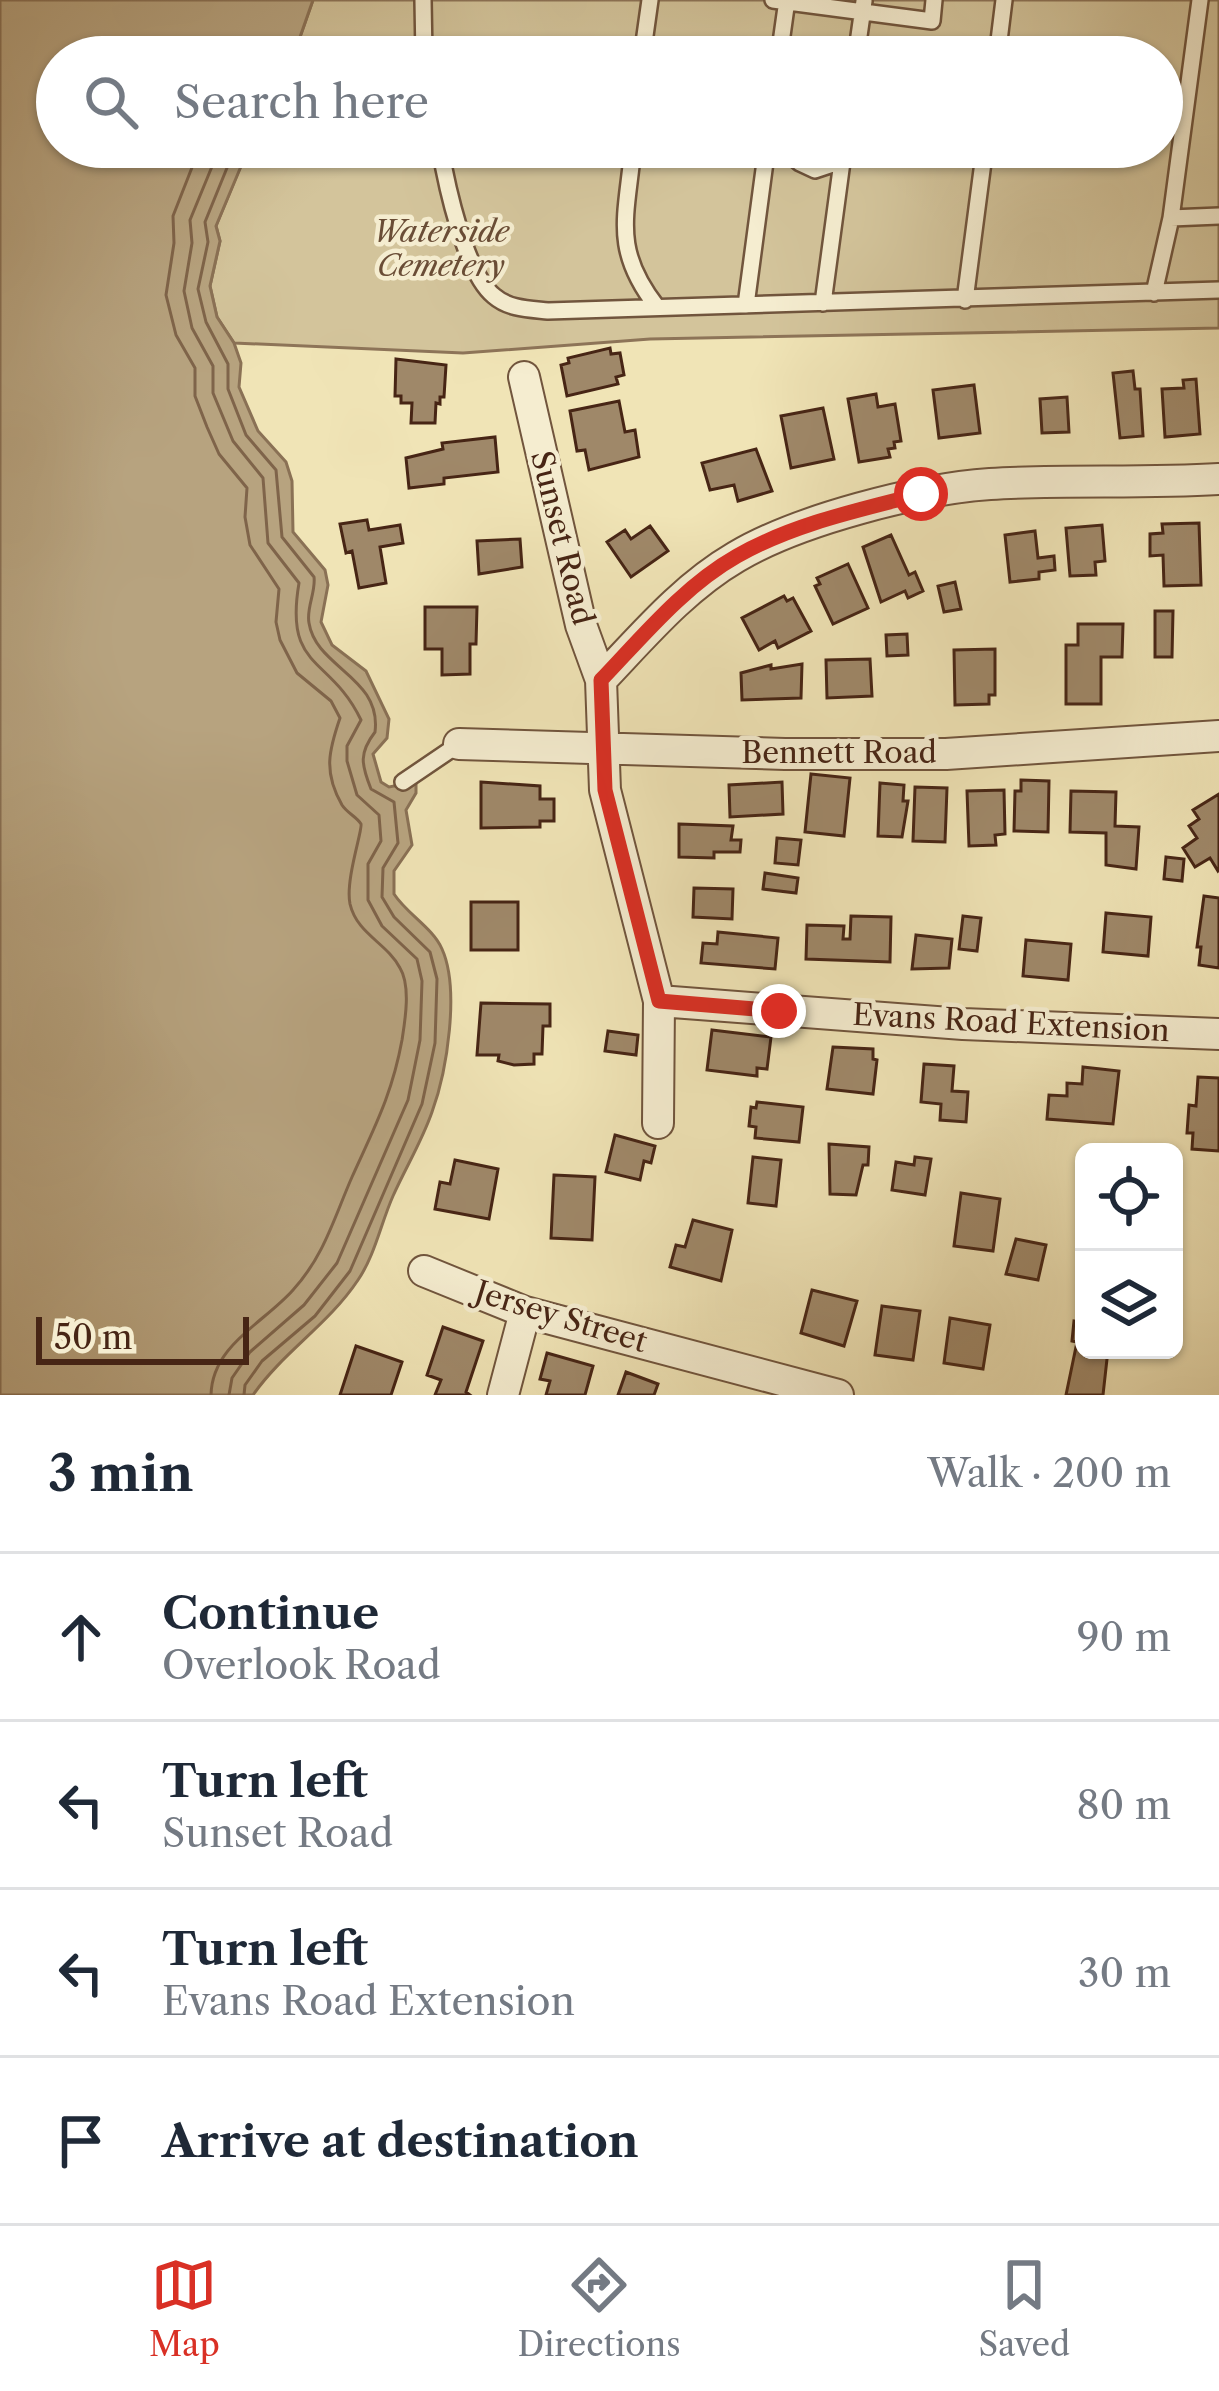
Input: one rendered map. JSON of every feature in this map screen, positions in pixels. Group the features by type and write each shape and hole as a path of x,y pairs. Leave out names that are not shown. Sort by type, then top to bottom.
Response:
{"street":[{"name":"Sunset Road","path":"524,377 581,625 601,680 605,790 659,1001 658,1123"},
{"path":"601,680 675,602 737,556 821,520 921,494 989,484 1219,479"},
{"name":"Bennett Road","path":"459,744 946,754 1219,736"},
{"name":"Evans Road Extension","path":"659,1001 963,1024 1214,1030"},
{"name":"Jersey Street","path":"424,1271 525,1312 838,1395"},
{"path":"503,1395 525,1312"}],"lane":[{"path":"423,0 424,36"},
{"path":"645,36 650,0"},
{"path":"780,36 782,1 863,5 932,21 934,0"},
{"path":"1000,36 1004,0"},
{"path":"1183,128 1200,0"},
{"path":"859,36 863,5"},
{"path":"444,168 474,266 492,295 515,308 548,311 1219,290"},
{"path":"631,168 625,234 628,262 656,307"},
{"path":"746,305 764,168"},
{"path":"823,303 841,168"},
{"path":"965,300 982,168"},
{"path":"1154,293 1178,168"},
{"path":"1171,218 1219,216"},
{"path":"403,782 459,744"}],"green space":[{"name":"Waterside Cemetery","path":"313,0 1219,0 1219,328 650,339 463,353 234,343 217,317 210,286 220,241 216,226 240,168 1183,168 1183,36 300,36"}],"water":[{"path":"0,0 313,0 300,36 36,36 36,168 240,168 216,226 220,241 210,286 217,317 234,343 241,363 239,387 258,431 286,462 292,481 293,532 325,570 328,585 321,622 332,645 366,671 389,719 387,738 373,754 381,782 389,787 416,782 416,793 406,810 412,845 394,871 394,894 442,949 450,986 447,1053 424,1133 358,1280 253,1395 0,1395"}],"building":[{"path":"610,348 611,354 620,353 624,375 616,377 618,384 567,396 561,365 569,363 568,358"},
{"path":"396,359 446,365 444,397 436,403 435,423 411,423 412,403 401,403 401,396 395,396"},
{"path":"1133,371 1135,389 1140,389 1143,436 1120,438 1113,373"},
{"path":"1196,379 1200,434 1165,437 1162,389 1184,388 1183,380"},
{"path":"974,385 980,433 939,438 933,390"},
{"path":"876,394 878,407 895,404 901,441 888,449 890,457 859,462 848,399"},
{"path":"1067,397 1069,432 1042,433 1040,399"},
{"path":"619,401 625,432 635,430 639,457 589,470 585,450 577,451 570,411"},
{"path":"823,408 834,459 791,468 781,416"},
{"path":"495,437 498,472 444,478 444,484 409,488 406,458 443,449 442,443"},
{"path":"756,449 772,491 738,501 734,485 710,490 702,463"},
{"path":"367,520 369,530 400,525 403,543 380,547 386,583 359,588 352,551 346,553 340,524"},
{"path":"1199,523 1201,585 1164,586 1163,555 1150,556 1150,534 1163,533 1162,524"},
{"path":"1102,525 1105,561 1095,562 1096,575 1070,576 1066,528"},
{"path":"650,526 668,551 631,577 607,542 625,530 631,539"},
{"path":"1035,531 1038,558 1054,556 1055,570 1039,572 1039,579 1010,582 1005,535"},
{"path":"891,535 909,575 915,572 923,591 908,598 905,591 881,602 863,547"},
{"path":"520,539 522,567 479,574 477,541"},
{"path":"848,564 868,608 833,624 815,586 820,584 817,578"},
{"path":"955,582 961,609 944,612 938,586"},
{"path":"784,596 787,601 793,598 811,631 778,648 775,641 759,650 742,618"},
{"path":"425,607 477,607 470,674 442,675 442,649 425,649"},
{"path":"1155,611 1173,611 1172,657 1155,657"},
{"path":"1078,624 1123,624 1122,657 1101,657 1101,704 1066,704 1066,645 1078,645"},
{"path":"907,634 908,655 887,656 886,635"},
{"path":"995,649 995,695 989,695 989,704 955,705 954,650"},
{"path":"870,659 872,696 827,698 826,660"},
{"path":"802,664 801,698 742,700 741,673"},
{"path":"811,774 850,778 844,836 805,832"},
{"path":"1021,780 1049,781 1048,832 1014,831 1015,791 1021,791"},
{"path":"481,782 540,786 540,799 554,799 554,821 540,821 540,827 481,828"},
{"path":"782,782 783,814 730,817 729,785"},
{"path":"880,783 904,785 903,801 908,801 902,837 878,836"},
{"path":"915,787 947,788 945,842 913,841"},
{"path":"1004,790 1005,834 995,835 996,845 969,846 967,791"},
{"path":"1071,791 1116,792 1115,826 1139,827 1136,869 1106,865 1106,833 1070,832"},
{"path":"1219,794 1218,871 1210,858 1195,867 1183,848 1197,838 1189,826 1199,819 1193,810"},
{"path":"679,824 733,826 731,840 741,840 740,852 714,852 714,858 679,857"},
{"path":"777,838 801,840 798,865 775,863"},
{"path":"1166,857 1184,859 1182,881 1164,879"},
{"path":"765,873 798,878 796,893 763,889"},
{"path":"694,888 733,889 732,919 693,917"},
{"path":"1204,896 1219,898 1219,968 1199,965"},
{"path":"471,902 518,902 518,950 471,950"},
{"path":"1106,913 1151,917 1148,956 1103,952"},
{"path":"851,916 891,917 890,962 806,959 807,925 844,926 843,939 850,939"},
{"path":"963,916 981,918 977,951 959,949"},
{"path":"718,932 778,938 775,969 701,963 703,943 717,944"},
{"path":"916,935 952,939 949,968 912,969"},
{"path":"1026,940 1071,944 1068,980 1023,976"},
{"path":"481,1003 550,1004 550,1026 543,1026 542,1054 534,1054 534,1064 514,1065 498,1061 499,1055 477,1055"},
{"path":"712,1030 771,1037 767,1069 757,1068 757,1076 707,1070"},
{"path":"608,1031 638,1035 636,1055 605,1051"},
{"path":"833,1047 873,1049 877,1060 873,1094 827,1089"},
{"path":"924,1064 954,1066 952,1091 968,1092 966,1122 940,1120 941,1104 921,1102"},
{"path":"1083,1067 1119,1071 1113,1124 1047,1119 1049,1095 1067,1096 1067,1083 1082,1084"},
{"path":"1198,1077 1219,1078 1219,1151 1192,1149 1193,1133 1187,1133 1189,1105 1196,1106"},
{"path":"757,1102 803,1107 799,1142 755,1138 756,1127 749,1126 751,1107 756,1108"},
{"path":"615,1135 655,1146 651,1163 644,1161 640,1180 606,1172"},
{"path":"829,1144 869,1147 868,1165 863,1165 856,1195 830,1194"},
{"path":"753,1157 781,1160 776,1206 748,1203"},
{"path":"915,1157 931,1159 925,1195 892,1190 896,1162 914,1165"},
{"path":"455,1160 498,1169 489,1219 435,1209 440,1182 450,1184"},
{"path":"554,1175 595,1177 592,1240 551,1238"},
{"path":"961,1193 1000,1199 993,1251 954,1246"},
{"path":"693,1220 732,1230 721,1281 670,1267 676,1245 685,1247"},
{"path":"1016,1239 1046,1245 1038,1280 1006,1274"},
{"path":"812,1290 857,1301 844,1346 801,1333"},
{"path":"882,1306 920,1311 913,1360 875,1355"},
{"path":"950,1318 990,1325 983,1369 944,1363"},
{"path":"443,1327 483,1341 466,1392 470,1395 435,1395 441,1380 427,1375"},
{"path":"356,1346 402,1362 391,1395 340,1395"},
{"path":"1075,1352 1075,1359 1107,1359 1103,1395 1066,1395"},
{"path":"547,1353 593,1366 585,1395 546,1395 550,1381 540,1379"},
{"path":"626,1372 658,1384 654,1395 618,1395"}],"route":[{"path":"779,1011 659,1001 605,790 601,680 675,602 737,556 821,520 921,494"}]}
